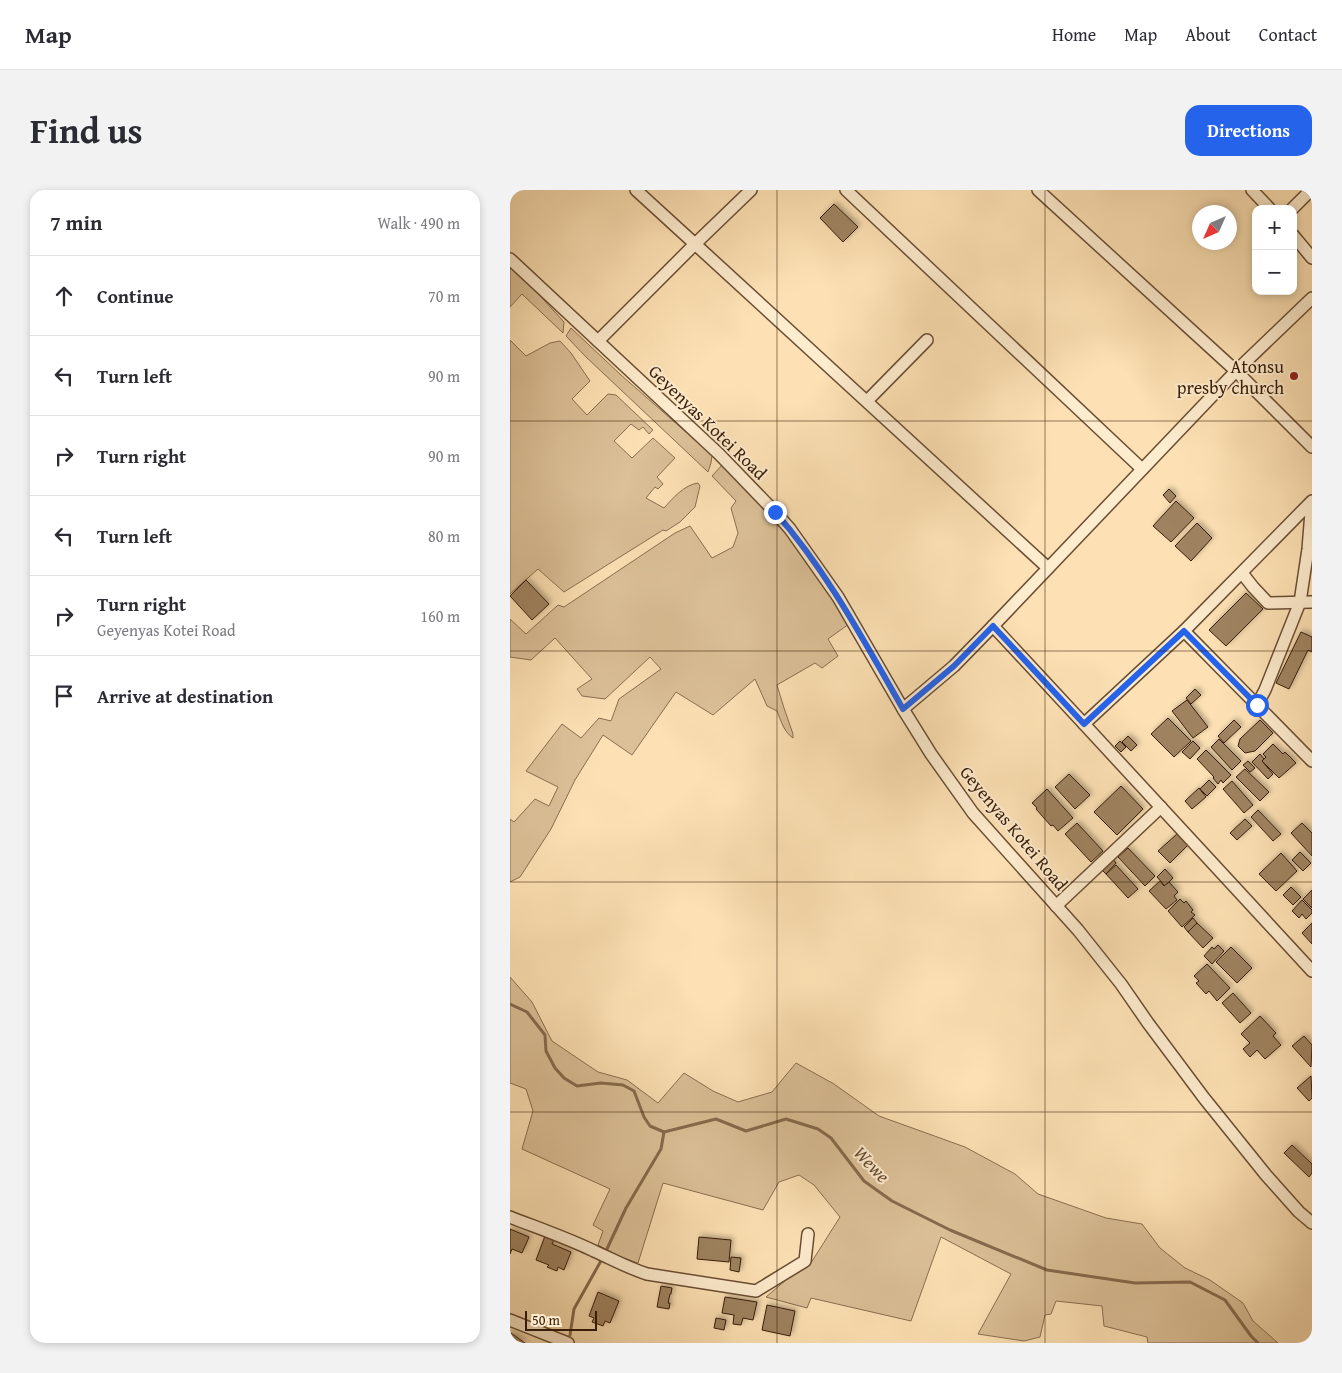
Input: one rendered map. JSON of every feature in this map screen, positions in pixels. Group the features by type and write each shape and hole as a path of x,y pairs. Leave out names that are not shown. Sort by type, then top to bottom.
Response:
{"street":[{"path":"636,190 1048,568"},
{"path":"598,341 751,190"},
{"path":"846,190 1142,469"},
{"path":"1038,190 1236,370 1312,447"},
{"path":"1252,190 1266,205"},
{"path":"1296,205 1311,190"},
{"path":"1297,240 1312,258"},
{"name":"Geyenyas Kotei Road","path":"510,260 719,454 790,529 838,597 903,709 973,812 1078,930 1121,984 1148,1024 1266,1175 1299,1212 1312,1223"},
{"path":"903,709 954,666 1236,370 1312,298"},
{"path":"867,401 927,340"},
{"path":"1084,724 1184,631 1310,503"},
{"path":"1257,705 1265,690 1300,602 1308,550 1310,503"},
{"path":"1242,573 1268,603 1312,602"},
{"path":"993,626 1312,971"},
{"path":"1184,631 1312,761"},
{"path":"1056,906 1161,807"},
{"path":"510,1217 594,1251 634,1270 648,1274 756,1291 805,1261 808,1234"},
{"path":"510,1320 568,1343"}],"shaded area":[{"path":"510,265 564,322 563,333 522,294 510,307"},
{"path":"571,328 712,455 708,472 566,336"},
{"path":"510,340 526,356 550,343 560,341 571,353 590,381 572,399 587,415 608,394 616,395 653,430 649,434 643,427 639,430 631,424 614,441 632,458 653,438 675,458 657,477 663,484 658,489 655,487 646,498 664,508 679,492 688,486 698,483 700,486 695,507 680,522 666,531 663,530 564,592 538,569 510,594"},
{"path":"723,464 792,538 823,580 849,624 828,639 838,656 822,668 815,663 777,685 793,738 785,729 777,711 767,706 755,679 713,715 676,692 632,755 603,735 575,780 551,829 520,877 510,882 510,819 514,822 535,799 549,806 558,787 526,771 562,724 581,738 599,718 611,721 619,699 661,669 650,657 605,699 582,696 577,689 592,679 555,638 531,660 510,657 510,619 526,634 558,605 564,607 675,533 690,526 712,558 733,547 738,533 731,508 736,501 712,476"},
{"path":"510,977 532,1002 552,1041 598,1072 627,1080 658,1103 684,1073 713,1091 738,1102 772,1092 796,1063 834,1084 879,1116 965,1147 1015,1174 1038,1194 1106,1218 1142,1224 1160,1248 1185,1268 1210,1280 1243,1303 1253,1321 1278,1343 1148,1343 1147,1337 1104,1326 1102,1306 1056,1301 1051,1314 1045,1315 1040,1337 1024,1341 978,1334 1011,1274 941,1237 911,1321 811,1298 807,1308 766,1297 786,1280 809,1266 840,1217 814,1185 799,1175 779,1182 763,1210 663,1183 638,1263 618,1256 598,1245 603,1231 593,1225 610,1189 522,1149 533,1111 526,1089 510,1083"}],"building":[{"path":"834,204 858,227 843,242 820,218"},
{"path":"1169,489 1176,496 1170,503 1163,495"},
{"path":"1176,501 1194,518 1171,542 1153,526"},
{"path":"1197,523 1212,538 1191,561 1175,546"},
{"path":"526,580 549,604 532,620 510,596"},
{"path":"1246,593 1263,609 1226,646 1209,630"},
{"path":"1301,632 1312,637 1312,652 1308,650 1289,689 1276,683"},
{"path":"1195,689 1201,695 1191,704 1186,698"},
{"path":"1187,700 1208,727 1193,738 1172,711"},
{"path":"1168,718 1191,741 1174,757 1151,734"},
{"path":"1234,720 1241,727 1224,743 1218,736"},
{"path":"1260,720 1273,733 1255,751 1245,753 1238,746 1240,739"},
{"path":"1128,736 1137,745 1131,751 1122,742"},
{"path":"1219,739 1241,761 1232,770 1211,747"},
{"path":"1120,741 1126,747 1121,752 1115,746"},
{"path":"1193,741 1200,748 1190,759 1182,752"},
{"path":"1273,744 1296,763 1279,778 1262,761 1266,757 1263,754"},
{"path":"1206,750 1231,775 1223,783 1221,780 1218,784 1197,759"},
{"path":"1260,754 1264,759 1262,761 1273,774 1268,779 1252,762"},
{"path":"1248,761 1255,768 1250,772 1243,765"},
{"path":"1245,769 1269,792 1260,801 1236,777"},
{"path":"1069,774 1090,795 1075,809 1055,787"},
{"path":"1209,780 1216,787 1207,796 1200,789"},
{"path":"1232,781 1253,805 1244,813 1223,789"},
{"path":"1121,786 1143,809 1117,835 1094,812"},
{"path":"1199,788 1206,797 1192,809 1185,801"},
{"path":"1047,789 1073,818 1058,831 1053,825 1051,826 1032,803"},
{"path":"1258,810 1281,834 1273,841 1251,817"},
{"path":"1245,819 1252,826 1237,840 1230,833"},
{"path":"1077,823 1103,851 1091,862 1065,834"},
{"path":"1302,823 1312,833 1312,856 1291,833"},
{"path":"1177,834 1188,845 1170,863 1158,851"},
{"path":"1128,848 1155,876 1145,886 1118,857"},
{"path":"1300,852 1311,863 1303,871 1292,860"},
{"path":"1281,853 1297,871 1276,891 1259,874"},
{"path":"1112,858 1116,863 1106,874 1101,869"},
{"path":"1116,865 1138,889 1128,898 1106,874"},
{"path":"1165,869 1173,878 1165,886 1157,877"},
{"path":"1160,881 1164,886 1169,882 1178,892 1174,896 1177,900 1166,909 1149,891"},
{"path":"1291,887 1301,897 1293,905 1283,895"},
{"path":"1312,890 1312,908 1303,899"},
{"path":"1180,899 1184,903 1186,901 1193,910 1191,912 1195,915 1182,927 1168,911"},
{"path":"1302,900 1312,910 1312,913 1306,919 1302,914 1299,918 1292,911"},
{"path":"1193,918 1197,923 1188,932 1184,927"},
{"path":"1197,923 1213,938 1203,948 1188,932"},
{"path":"1312,923 1312,944 1302,933"},
{"path":"1218,945 1224,951 1212,964 1204,956 1212,947 1214,949"},
{"path":"1231,947 1252,968 1237,983 1216,962"},
{"path":"1207,964 1230,988 1217,1001 1209,991 1206,994 1196,983 1199,981 1194,976"},
{"path":"1233,993 1251,1013 1240,1023 1222,1003"},
{"path":"1260,1016 1276,1033 1273,1036 1281,1045 1265,1059 1257,1050 1250,1057 1243,1049 1250,1043 1241,1034"},
{"path":"1304,1036 1312,1045 1311,1067 1292,1046"},
{"path":"1311,1076 1312,1098 1309,1101 1297,1088"},
{"path":"1292,1145 1312,1164 1312,1173 1309,1177 1284,1153"},
{"path":"510,1229 529,1237 522,1253 512,1249 510,1254"},
{"path":"545,1236 554,1240 552,1244 571,1252 564,1270 558,1267 557,1271 547,1267 549,1265 536,1260"},
{"path":"699,1237 731,1240 729,1262 697,1259"},
{"path":"731,1257 741,1258 739,1272 730,1270"},
{"path":"661,1286 672,1288 668,1303 670,1303 669,1309 657,1307"},
{"path":"598,1292 619,1301 610,1323 605,1321 603,1326 592,1322 594,1318 589,1316"},
{"path":"725,1297 757,1302 753,1320 743,1318 741,1325 733,1324 734,1315 722,1313"},
{"path":"767,1305 795,1311 790,1336 762,1330"},
{"path":"716,1318 726,1320 724,1330 714,1328"},
{"path":"511,1333 525,1343 510,1343"}],"waterway":[{"name":"Wewe","path":"510,1004 527,1012 545,1035 546,1051 555,1068 564,1078 577,1086 601,1083 623,1085 634,1091 644,1117 650,1126 664,1132 716,1119 746,1131 786,1119 818,1129 831,1138 864,1181 892,1201 950,1230 1047,1270 1135,1283 1190,1282 1225,1300 1258,1343"},
{"path":"606,1251 626,1208 661,1149 664,1132"},
{"path":"570,1335 574,1309 602,1259"}],"place":[{"name":"Atonsu presby church","path":"1294,376"}],"route":[{"path":"775,512 802,545 838,597 903,709 954,666 993,626 1084,724 1184,631 1257,705"}]}
